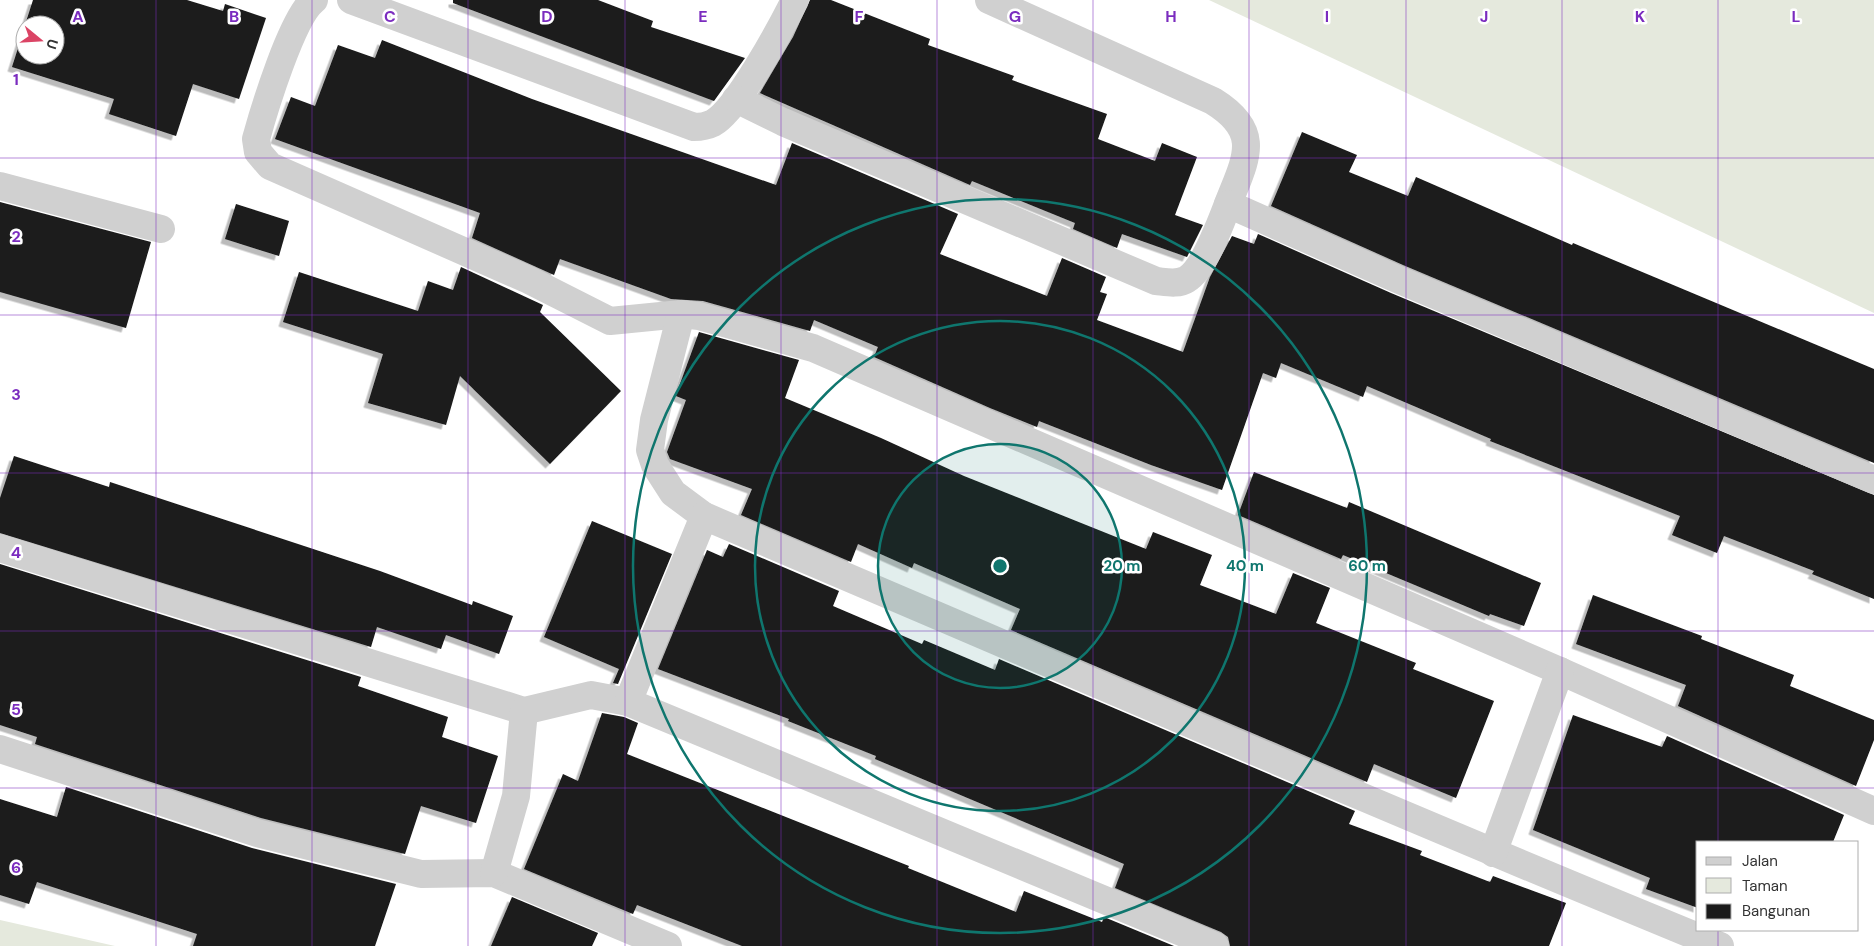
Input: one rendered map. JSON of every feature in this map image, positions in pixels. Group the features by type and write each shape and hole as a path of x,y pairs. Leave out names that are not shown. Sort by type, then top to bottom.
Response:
{"street":[{"path":"314,0 308,5 292,33 256,139 258,152 262,160 270,166 529,280 610,321 681,314 699,316 813,348 1560,671 1874,811"},
{"path":"351,0 694,127 713,123 729,109 780,30 795,0"},
{"path":"736,99 783,122 1156,281 1174,283 1188,279 1214,241 1244,164 1247,143 1243,129 1234,115 1214,101 990,0"},
{"path":"0,186 161,229"},
{"path":"1228,204 1397,279 1874,480"},
{"path":"681,314 654,420 650,450 655,466 672,494 704,516 922,611 1493,853 1720,946"},
{"path":"628,702 704,516"},
{"path":"0,548 524,711 591,695 628,702 1215,946"},
{"path":"1493,853 1560,671"},
{"path":"494,873 516,796 524,711"},
{"path":"0,749 257,833 421,874 494,873 668,946"}],"green space":[{"path":"1209,0 1874,0 1874,313"},
{"path":"0,920 115,946 0,946"}],"building":[{"path":"33,0 187,0 223,11 225,4 266,18 239,99 193,84 176,136 109,114 114,99 12,67 15,58 15,65 65,65 65,15 28,15"},
{"path":"453,0 598,0 653,21 651,27 745,58 714,101 453,3"},
{"path":"810,0 831,0 930,39 928,45 1014,76 1012,80 1107,114 1098,139 1155,161 1162,143 1197,157 1175,215 1203,225 1187,257 1122,234 1117,248 1073,229 1075,223 972,181 970,185 760,93 793,37"},
{"path":"382,40 532,99 776,185 792,143 958,214 940,254 1047,296 1062,258 1106,277 1100,292 1107,294 1097,320 1183,352 1210,277 1232,236 1254,244 1258,234 1391,293 1874,495 1874,599 1812,574 1814,571 1724,536 1717,553 1672,535 1680,516 1490,441 1491,439 1367,386 1363,397 1281,363 1276,378 1263,373 1222,490 1151,465 1039,421 1037,427 990,408 874,357 878,347 814,320 810,331 703,301 671,299 560,259 554,275 472,238 480,213 275,139 291,97 315,106 338,45 375,58"},
{"path":"1302,132 1357,155 1349,172 1408,196 1416,177 1572,245 1573,243 1874,369 1874,463 1403,265 1271,206"},
{"path":"0,202 151,242 126,328 0,292"},
{"path":"236,204 289,221 279,256 225,239"},
{"path":"461,267 543,305 540,312 621,391 550,464 460,376 446,425 368,403 383,354 283,322 299,272 418,311 428,281 453,290"},
{"path":"699,332 799,360 785,398 881,438 964,476 1146,549 1153,532 1212,555 1200,585 1276,614 1293,573 1330,588 1316,623 1416,663 1413,669 1494,701 1456,798 1374,764 1367,782 1011,630 1020,609 914,563 912,568 858,544 851,562 741,515 752,489 670,459 667,452 686,400 676,396 677,392"},
{"path":"14,456 109,487 110,482 380,571 472,605 473,601 513,616 499,654 446,635 441,649 377,627 371,647 0,533 0,498"},
{"path":"1254,472 1347,508 1349,502 1541,583 1524,626 1490,614 1489,616 1343,555 1341,559 1238,515"},
{"path":"592,521 672,554 618,684 613,683 619,669 544,637"},
{"path":"729,544 839,591 833,606 922,644 924,640 995,670 999,659 1355,811 1349,824 1422,851 1420,855 1490,882 1493,876 1566,903 1549,946 1230,946 1228,937 1221,932 1115,888 1124,864 875,759 876,756 788,721 789,719 658,669 707,550 723,557"},
{"path":"0,564 361,677 358,686 448,717 442,737 498,756 476,823 421,806 405,854 261,818 35,744 37,737 0,725"},
{"path":"1593,595 1702,636 1701,639 1794,675 1790,686 1874,720 1874,740 1856,786 1678,706 1686,685 1576,644"},
{"path":"602,713 624,717 638,723 627,754 909,866 908,868 1016,912 1024,891 1102,922 1104,917 1174,946 742,946 637,905 633,914 524,869 563,774 578,781"},
{"path":"1573,715 1662,747 1667,736 1844,815 1833,841 1696,841 1696,907 1646,889 1650,878 1533,830"},
{"path":"66,787 252,848 396,884 375,946 193,946 197,934 37,882 29,904 0,895 0,799 57,817"},
{"path":"512,897 598,933 592,946 491,946"}]}
